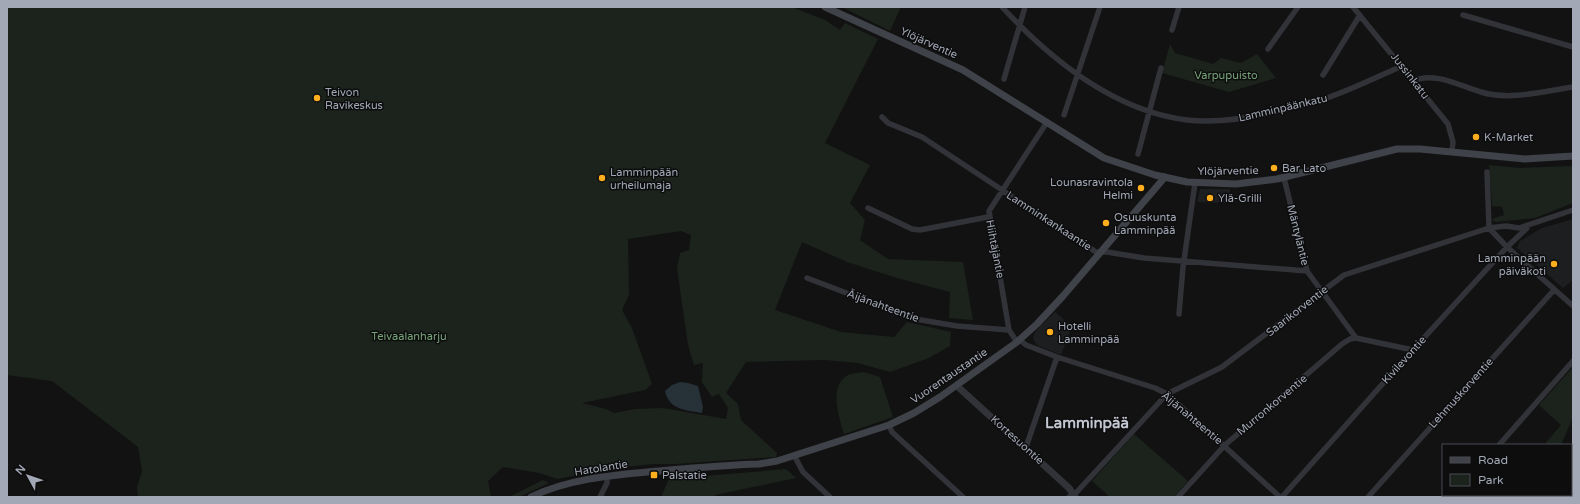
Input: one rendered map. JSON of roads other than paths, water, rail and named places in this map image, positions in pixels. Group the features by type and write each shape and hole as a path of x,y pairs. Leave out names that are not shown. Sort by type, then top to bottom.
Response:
{"main road":[{"name":"Ylöjärventie","path":"826,7 963,70 1104,158 1165,177 1195,183 1236,184 1284,178 1391,150 1420,149 1452,151 1525,159 1573,156"},
{"name":"Vuorentaustantie","path":"676,469 759,464 795,457 888,425 926,407 1018,341 1037,324 1101,253 1165,177"},
{"name":"Hatolantie","path":"531,497 568,484 607,477 676,469"}],"street":[{"name":"Lamminpäänkatu","path":"1002,7 1040,45 1077,73 1114,97 1150,112 1188,120 1221,121 1256,116 1325,99 1402,66"},
{"path":"1004,79 1025,7"},
{"path":"1064,115 1100,7"},
{"path":"1172,30 1179,7"},
{"path":"1268,49 1298,7"},
{"name":"Jussinkatu","path":"1353,7 1449,126 1453,142 1452,151"},
{"path":"1323,75 1360,15"},
{"path":"1463,16 1573,47"},
{"path":"1138,154 1161,68"},
{"path":"1413,80 1429,76 1484,93 1505,95 1573,87"},
{"name":"Lamminkankaantie","path":"882,117 888,123 922,137 1096,252 1107,252 1144,258 1307,271"},
{"name":"Hiihtäjäntie","path":"1018,341 1009,330 999,266 988,217 989,211 1047,122"},
{"path":"1487,172 1489,228 1506,247 1573,306"},
{"name":"Mäntyläntie","path":"1284,178 1307,271 1356,338"},
{"path":"1179,314 1183,267 1195,183"},
{"path":"868,208 912,229 920,230 988,217"},
{"name":"Saarikorventie","path":"1073,496 1167,394 1222,367 1344,274 1489,228 1506,226 1519,228 1529,226 1573,210"},
{"name":"Kivilevontie","path":"1281,497 1506,247 1529,226"},
{"name":"Äijänahteentie","path":"807,278 915,319 957,326 1009,330"},
{"name":"Lehmuskorventie","path":"1368,497 1554,290"},
{"path":"1356,338 1413,350"},
{"name":"Murronkorventie","path":"1178,497 1225,445 1342,344 1350,339 1356,338"},
{"name":"Äijänahteentie","path":"1018,341 1057,357 1155,388 1167,394 1281,497"},
{"path":"1026,448 1057,357"},
{"path":"1500,444 1573,361"},
{"name":"Kortesuontie","path":"957,386 1069,488 1073,496"},
{"path":"888,425 892,432 964,497"},
{"path":"795,457 802,472 830,497"},
{"path":"600,497 607,484 607,477"}],"place":[{"name":"Teivon Ravikeskus","path":"317,98"},
{"name":"K-Market","path":"1476,137"},
{"name":"Bar Lato","path":"1274,168"},
{"name":"Lamminpään urheilumaja","path":"602,178"},
{"name":"Lounasravintola Helmi","path":"1141,188"},
{"name":"Ylä-Grilli","path":"1210,198"},
{"name":"Osuuskunta Lamminpää","path":"1106,223"},
{"name":"Lamminpään päiväkoti","path":"1554,264"},
{"name":"Hotelli Lamminpää","path":"1050,332"},
{"name":"Palstatie","path":"654,475"}],"district":[{"name":"Lamminpää","path":"1087,423"}],"park label":[{"name":"Varpupuisto","path":"1226,75"},
{"name":"Teivaalanharju","path":"409,336"}]}
